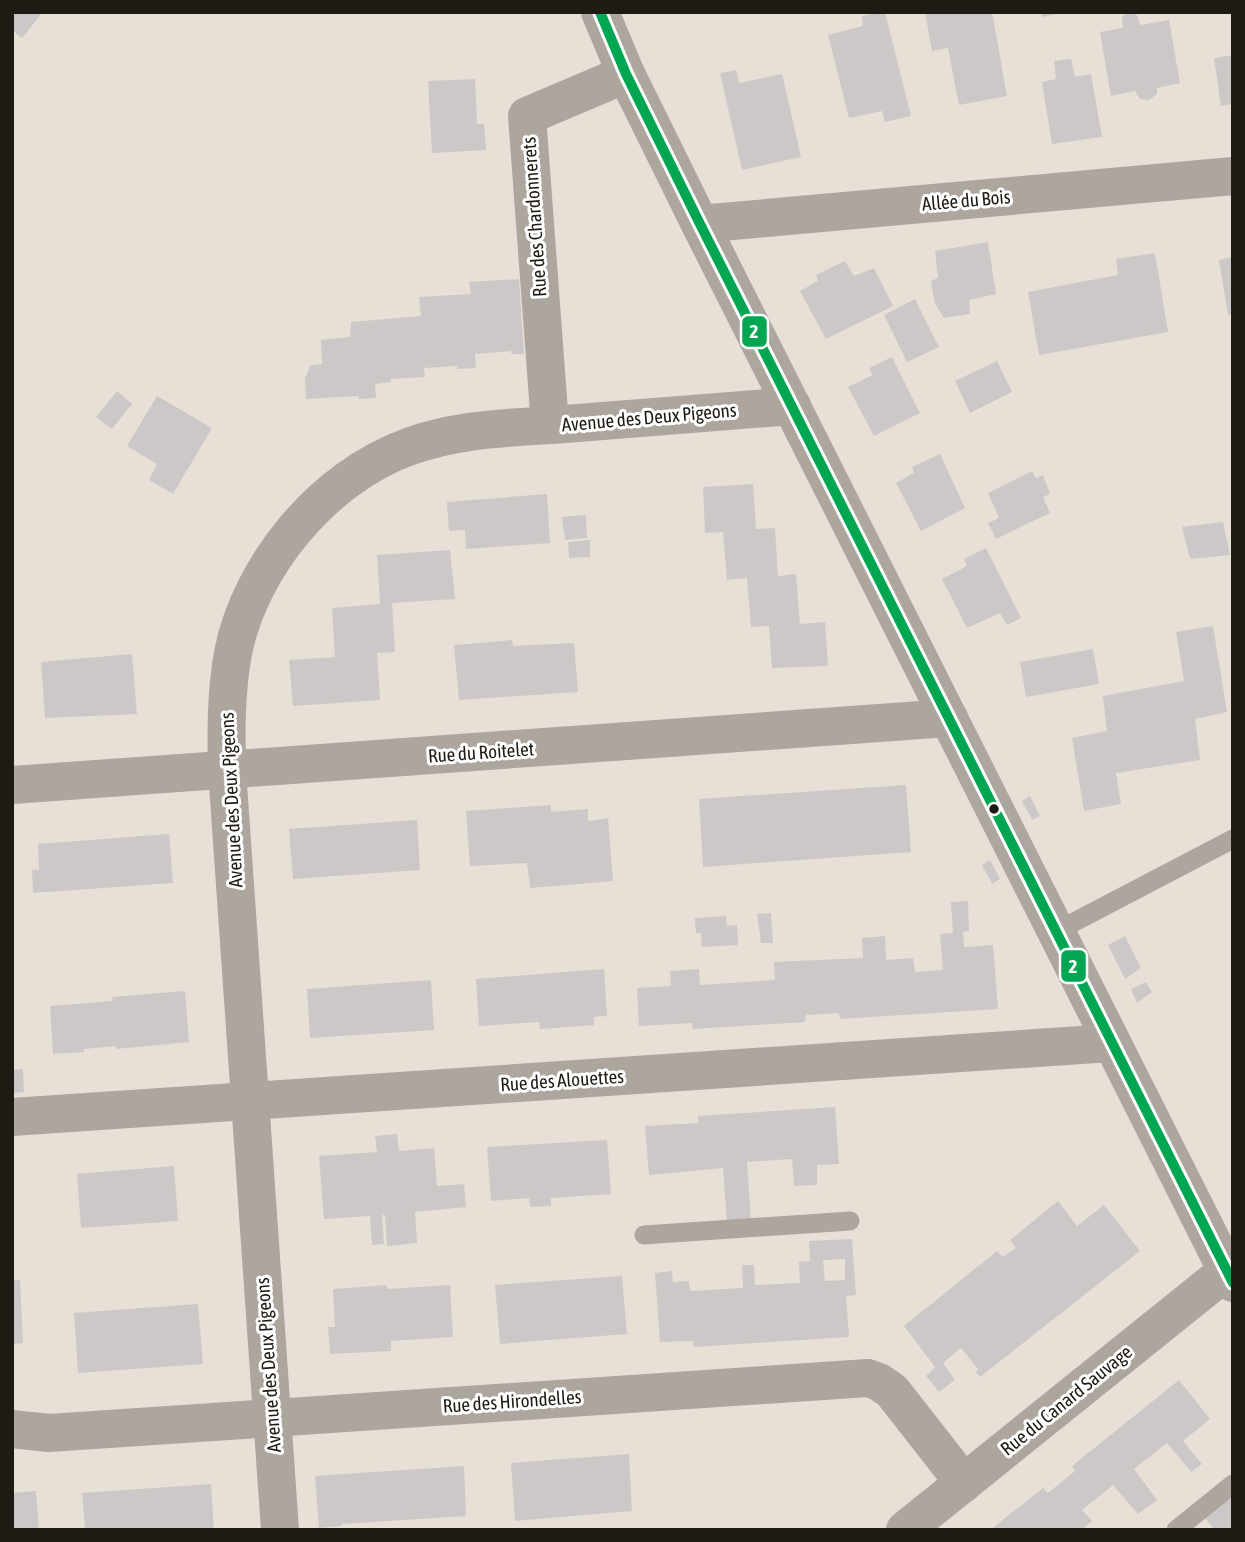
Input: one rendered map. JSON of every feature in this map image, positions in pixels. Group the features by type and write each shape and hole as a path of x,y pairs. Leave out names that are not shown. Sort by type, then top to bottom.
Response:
{"street":[{"path":"600,12 625,74 1230,1277"},
{"name":"Rue des Chardonnerets","path":"550,425 527,116 625,74"},
{"name":"Allée du Bois","path":"700,224 1233,176"},
{"name":"Avenue des Deux Pigeons","path":"280,1530 227,770 226,705 233,651 253,592 284,541 322,501 364,468 407,447 461,432 792,406"},
{"name":"Rue du Roitelet","path":"12,785 949,718"},
{"name":"Rue des Alouettes","path":"12,1117 1111,1043"},
{"name":"Rue du Canard Sauvage","path":"905,1530 1230,1277"},
{"name":"Rue des Hirondelles","path":"12,1429 49,1433 868,1378 880,1382 892,1391 964,1483"}],"lane":[{"path":"1056,931 1233,839"},
{"path":"644,1236 850,1221"},
{"path":"1188,1526 1233,1484"}],"building":[{"path":"12,12 43,12 22,38 12,30"},
{"path":"885,12 911,116 885,122 882,111 849,118 828,35 863,26 862,16"},
{"path":"925,12 992,12 1007,96 959,105 948,48 932,51"},
{"path":"1041,12 1060,12 1060,13 1042,17"},
{"path":"1128,12 1137,15 1140,25 1169,20 1180,83 1157,88 1157,94 1149,100 1140,99 1135,91 1111,96 1100,32 1123,28 1122,17"},
{"path":"1233,55 1233,104 1221,106 1214,58"},
{"path":"1071,59 1075,77 1091,74 1102,137 1052,144 1042,82 1056,79 1054,61"},
{"path":"736,70 739,83 782,74 801,157 742,170 720,73"},
{"path":"475,79 477,124 484,124 486,150 432,153 428,81"},
{"path":"988,242 996,294 969,300 970,314 944,318 935,304 931,281 938,278 935,251"},
{"path":"1155,253 1168,332 1039,355 1028,292 1118,275 1116,259"},
{"path":"1233,257 1233,314 1228,315 1219,260"},
{"path":"845,261 854,276 874,268 893,306 826,339 800,291 818,281 816,275"},
{"path":"519,279 524,354 511,354 512,351 475,354 476,368 424,368 425,377 391,379 391,382 375,384 376,398 359,399 358,396 306,399 305,378 311,365 322,364 321,340 350,337 351,322 421,316 419,297 471,294 469,282"},
{"path":"915,299 939,347 907,362 884,315"},
{"path":"892,357 920,413 874,436 848,387 873,375 869,368"},
{"path":"997,361 1012,392 970,413 955,381"},
{"path":"117,391 132,404 112,429 96,417"},
{"path":"157,396 212,428 173,494 149,480 157,464 127,446"},
{"path":"940,454 965,508 921,531 896,483 914,473 912,467"},
{"path":"1032,471 1036,478 1043,475 1050,494 1043,497 1050,513 996,539 988,523 999,518 988,493"},
{"path":"753,484 756,529 775,528 778,576 796,574 800,624 825,622 828,666 772,668 769,626 751,627 747,578 727,580 723,532 705,533 703,487"},
{"path":"547,494 550,543 466,549 465,530 449,531 447,502"},
{"path":"586,515 587,538 565,540 562,517"},
{"path":"1223,522 1230,555 1190,559 1182,527"},
{"path":"590,540 590,557 569,558 568,542"},
{"path":"986,548 1021,618 1007,625 1000,613 967,628 942,579 967,566 964,559"},
{"path":"450,550 455,599 392,603 395,652 377,653 380,700 293,706 289,660 335,657 332,608 380,604 377,555"},
{"path":"1213,626 1227,712 1195,719 1200,760 1116,773 1121,804 1084,811 1072,738 1107,731 1103,696 1184,681 1176,632"},
{"path":"512,640 513,646 574,643 578,692 459,700 454,645"},
{"path":"1093,649 1099,684 1026,697 1020,662"},
{"path":"132,654 137,714 45,718 41,662"},
{"path":"906,785 911,852 703,867 699,799"},
{"path":"1030,796 1040,816 1032,820 1022,801"},
{"path":"551,805 551,812 588,809 588,821 608,818 613,881 530,888 527,863 470,866 466,811"},
{"path":"417,820 420,870 293,879 289,829"},
{"path":"169,834 173,883 33,893 32,870 39,870 38,844"},
{"path":"990,860 1000,879 992,884 982,865"},
{"path":"968,901 969,931 963,932 964,947 993,945 998,1009 840,1019 839,1013 806,1015 805,1022 693,1029 692,1023 639,1026 637,988 671,986 670,971 699,969 700,985 775,980 774,962 863,958 862,938 885,936 886,960 913,958 915,972 943,970 940,934 953,933 951,902"},
{"path":"771,913 773,943 761,943 757,914"},
{"path":"726,916 727,926 737,925 738,945 702,947 701,933 696,933 695,918"},
{"path":"1125,936 1141,968 1125,979 1108,945"},
{"path":"604,969 607,1016 594,1017 594,1025 540,1029 539,1022 479,1026 476,979"},
{"path":"431,980 434,1030 310,1038 307,989"},
{"path":"1146,982 1152,992 1137,1003 1131,989"},
{"path":"185,991 189,1042 116,1049 116,1046 53,1054 50,1006"},
{"path":"23,1069 24,1092 12,1093 12,1070"},
{"path":"835,1107 839,1164 817,1165 817,1185 794,1186 792,1159 747,1162 751,1222 727,1223 723,1168 649,1175 645,1126 698,1123 698,1116"},
{"path":"397,1134 399,1151 434,1148 437,1186 464,1184 466,1207 415,1212 417,1243 387,1246 385,1215 382,1215 384,1244 372,1245 370,1216 324,1219 319,1156 377,1152 375,1136"},
{"path":"607,1140 611,1194 551,1198 551,1206 530,1207 529,1198 491,1201 487,1147"},
{"path":"174,1166 178,1221 81,1228 77,1174"},
{"path":"1058,1201 1077,1226 1104,1205 1140,1251 980,1377 976,1372 978,1369 961,1348 943,1363 955,1380 939,1392 926,1376 935,1367 904,1326 997,1251 1003,1257 1016,1248 1010,1240"},
{"path":"852,1239 856,1295 846,1296 849,1337 694,1347 693,1341 660,1342 655,1273 672,1271 673,1282 689,1281 690,1291 743,1288 742,1265 754,1265 755,1285 800,1283 799,1262 810,1261 809,1241","holes":["845,1259 845,1280 825,1281 823,1260"]},
{"path":"622,1276 627,1334 500,1344 495,1285"},
{"path":"12,1280 20,1280 23,1343 12,1344"},
{"path":"387,1285 387,1289 450,1285 453,1337 391,1341 391,1351 330,1354 328,1327 335,1327 333,1289"},
{"path":"198,1304 203,1364 78,1373 74,1313"},
{"path":"1179,1380 1210,1419 1183,1441 1202,1464 1191,1472 1167,1443 1134,1469 1157,1500 1138,1514 1113,1485 1082,1510 1092,1521 1082,1530 990,1530 1043,1488 1048,1493 1075,1471 1072,1466"},
{"path":"629,1454 632,1511 515,1521 511,1463"},
{"path":"464,1466 466,1516 342,1524 319,1528 315,1476"},
{"path":"211,1484 214,1530 85,1530 82,1493"},
{"path":"36,1491 39,1530 12,1530 12,1493"},
{"path":"1233,1497 1233,1530 1215,1530 1203,1516"}],"transit line":[{"name":"2","path":"600,12 626,74 700,224 1233,1283"}]}
